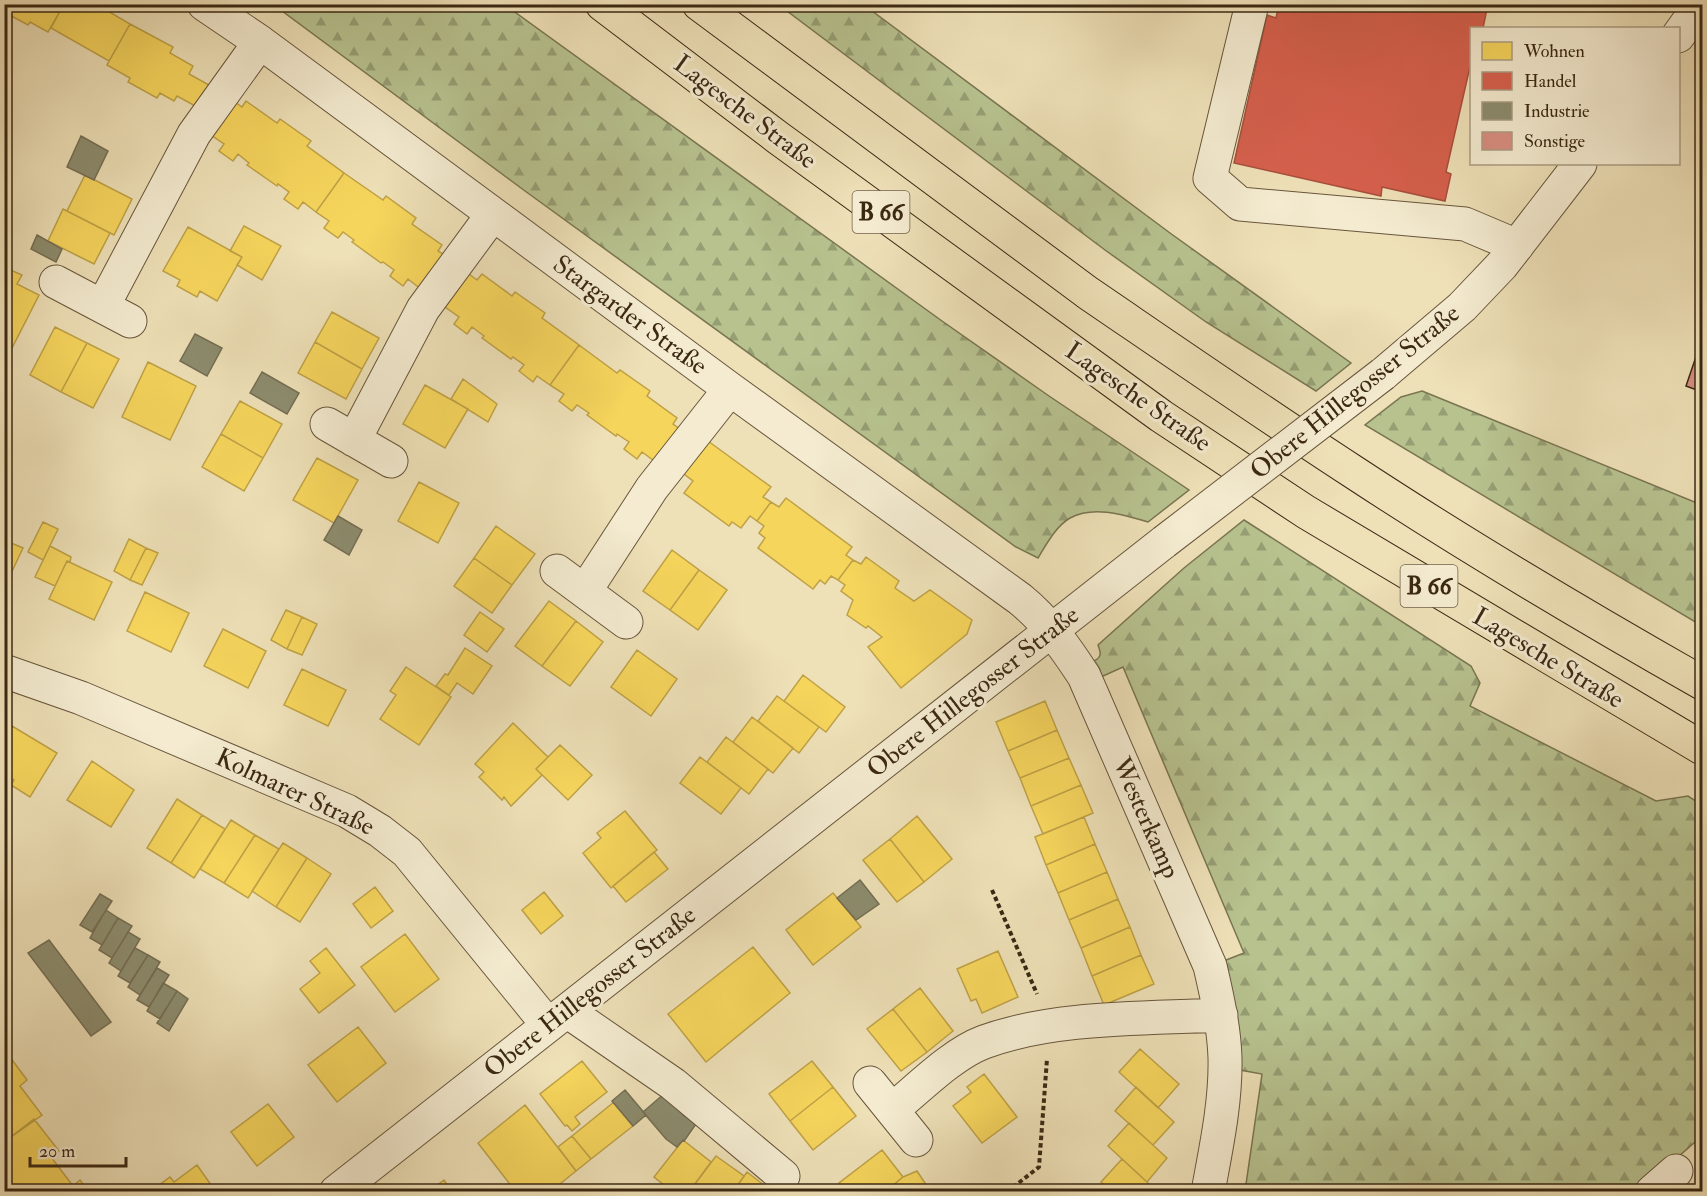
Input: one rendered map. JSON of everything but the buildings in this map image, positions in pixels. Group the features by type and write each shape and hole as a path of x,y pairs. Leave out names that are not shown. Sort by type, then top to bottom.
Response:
{"highway":[{"name":"Lagesche Straße","path":"602,4 777,136 1161,416 1306,512 1702,748"},
{"name":"B 66","path":"699,4 1088,293 1184,358 1352,471 1446,530 1702,683"}],"street":[{"name":"Stargarder Straße","path":"204,4 260,42 730,389 1020,598 1053,630"},
{"path":"1252,4 1210,178 1240,204 1465,224 1517,246"},
{"path":"56,282 117,313 194,134 260,42"},
{"name":"Obere Hillegosser Straße","path":"336,1191 1164,542 1383,374 1462,307 1502,265 1579,165"},
{"path":"391,461 340,432 423,309 493,214"},
{"path":"585,591 652,488 730,389"},
{"path":"557,571 626,622"},
{"name":"Westerkamp","path":"1053,630 1084,676 1210,966 1221,1015 1225,1058 1224,1091 1208,1191"},
{"name":"Kolmarer Straße","path":"4,671 81,698 347,812 380,831 407,852 558,1018 672,1084 783,1176"},
{"path":"892,1110 957,1057 983,1042 1050,1024 1221,1015"},
{"path":"870,1083 916,1140"}],"path":[{"path":"992,890 1050,1024 1039,1167 1006,1191"}],"green space":[{"path":"274,5 505,5 942,321 1189,490 1148,522 1109,512 1089,512 1065,521 1038,558 1016,547 525,191"},
{"path":"779,5 864,5 1170,233 1351,363 1316,391 1206,322 1105,250"},
{"path":"1422,391 1702,505 1702,626 1365,425 1401,397"},
{"path":"1244,520 1471,666 1480,683 1470,706 1656,801 1688,796 1702,805 1702,1136 1639,1191 1245,1191 1262,1074 1240,1070 1221,962 1244,953 1123,667 1101,677 1094,661 1100,654 1098,645 1184,568"}]}
